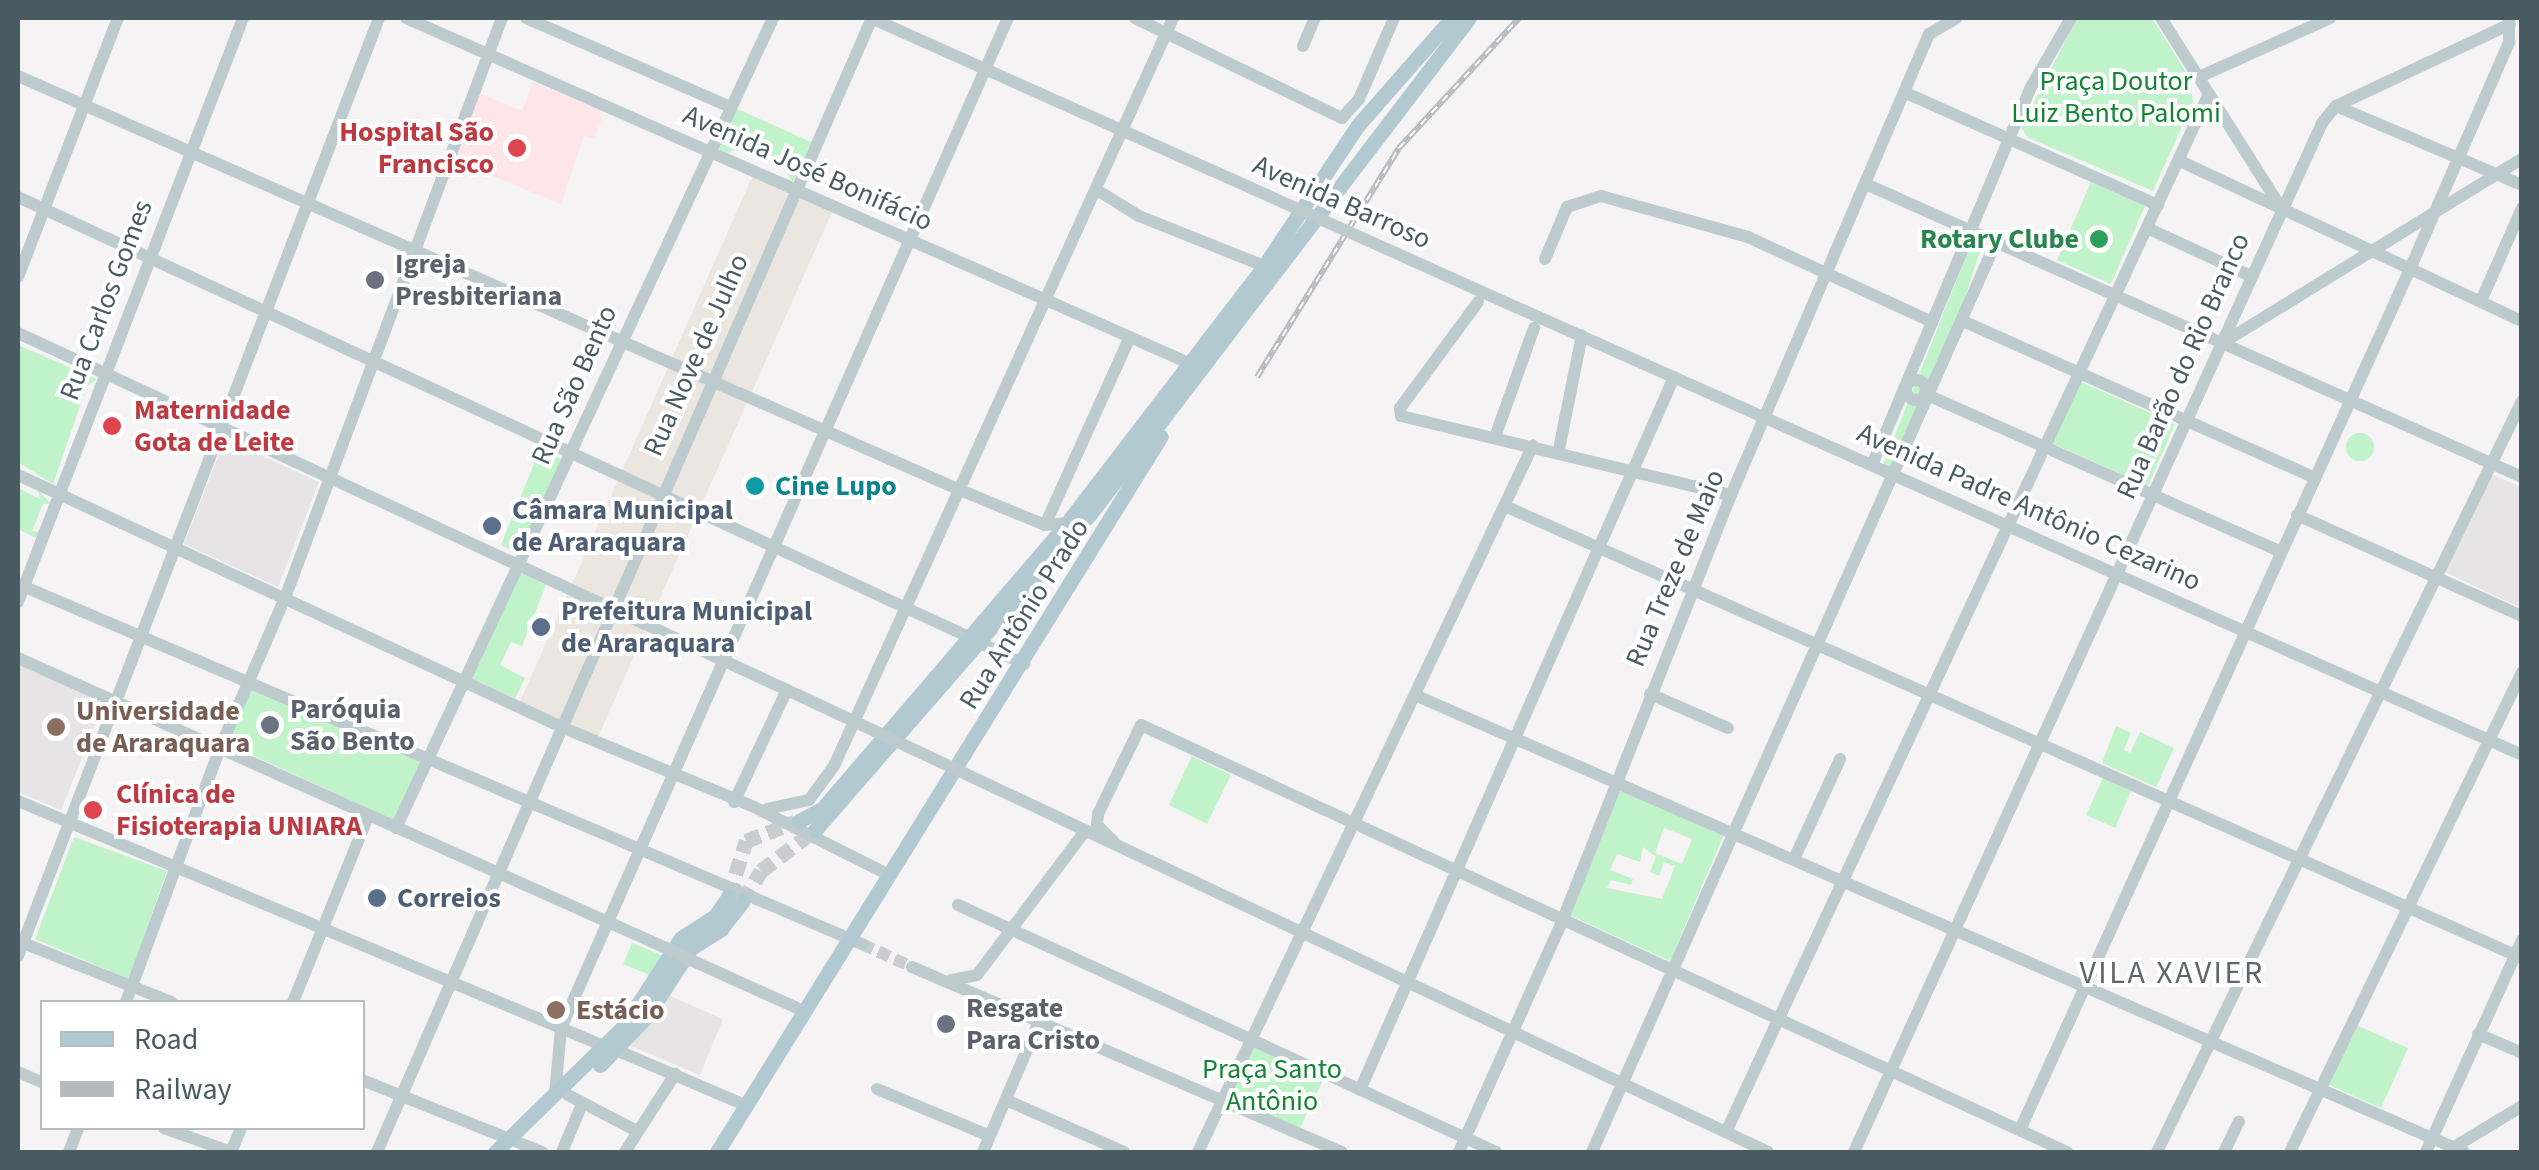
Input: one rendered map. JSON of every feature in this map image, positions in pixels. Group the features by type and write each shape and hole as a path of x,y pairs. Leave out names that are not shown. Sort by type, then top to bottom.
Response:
{"main road":[{"path":"799,822 823,808 974,640 1264,266 1348,140 1452,18"},
{"path":"815,830 1190,385 1370,155 1469,18"},
{"path":"1372,112 1384,135"},
{"path":"1348,140 1370,155"},
{"name":"Rua Antônio Prado","path":"717,1152 800,1014 851,939 887,870 1024,664 1190,385"},
{"path":"495,1152 512,1145 568,1098 655,986 681,938 736,898"}],"street":[{"path":"18,278 118,18"},
{"name":"Rua Carlos Gomes","path":"18,602 20,586 243,18"},
{"path":"166,1000 19,946 262,311 379,18"},
{"name":"Avenida José Bonifácio","path":"406,18 1189,363"},
{"path":"127,1000 220,748 286,598 413,248 502,18"},
{"path":"526,18 731,106"},
{"name":"Rua São Bento","path":"396,828 773,18"},
{"name":"Avenida Barroso","path":"872,18 1516,306"},
{"name":"Rua Nove de Julho","path":"377,1152 502,877 662,495 872,18"},
{"path":"562,1152 568,1098 562,1028 672,774 727,662 1008,18"},
{"path":"1135,18 1342,118 1348,140"},
{"path":"18,475 566,729 734,802 776,810 809,800 848,739 1173,18"},
{"path":"1303,46 1315,18"},
{"path":"1342,118 1362,92 1394,18"},
{"name":"Rua Treze de Maio","path":"1462,1146 1563,919 1614,781 1731,495 1824,274 1868,185 1929,34 1958,18"},
{"path":"1872,465 2010,137 2052,44 2072,18"},
{"path":"2162,18 2281,208"},
{"path":"2199,77 2330,18"},
{"path":"2020,1130 2410,268 2428,218 2515,45 2509,21 2336,106"},
{"path":"18,76 960,490 1046,525 1066,523"},
{"path":"1362,92 1372,112"},
{"path":"1906,93 2158,205"},
{"path":"1726,1132 2209,94"},
{"path":"2336,106 2522,185"},
{"name":"Rua Barão do Rio Branco","path":"1854,1152 2281,208 2336,106"},
{"name":"Avenida Barroso","path":"1114,144 1148,144"},
{"path":"2222,344 2522,159"},
{"path":"2180,161 2522,321"},
{"path":"1868,185 2522,477"},
{"path":"1097,190 1139,216 1264,266"},
{"path":"18,196 1024,664"},
{"path":"1545,260 1567,207 1601,196 1748,237 1929,327 1951,346"},
{"path":"2481,302 2522,208"},
{"path":"2146,228 2251,276"},
{"path":"1592,1152 1889,473 1965,322 1996,242"},
{"path":"1944,298 1972,306"},
{"path":"1478,302 1400,408 1401,416 1559,449 1731,495"},
{"name":"Avenida Padre Antônio Cezarino","path":"1516,306 2522,756"},
{"path":"1965,322 2313,477"},
{"path":"1495,437 1534,328"},
{"path":"18,333 1114,842 1768,1152"},
{"path":"1559,449 1582,335"},
{"path":"1046,525 1130,336"},
{"path":"1360,1090 1674,377"},
{"path":"1906,385 1909,398 1926,394 2280,551"},
{"path":"2157,1152 2378,690 2522,401"},
{"path":"1198,1152 1418,696 1533,445"},
{"path":"1506,507 1932,691 2518,957"},
{"path":"2297,515 2522,616"},
{"path":"20,586 851,939"},
{"path":"18,658 693,960 800,1014"},
{"path":"2290,1152 2522,672"},
{"path":"734,802 792,692"},
{"path":"1650,694 1728,728"},
{"path":"1418,696 1846,878 2454,1151 2522,1106"},
{"path":"1114,842 1097,825 1098,814 1141,725 2067,1152"},
{"path":"1795,857 1840,759"},
{"path":"18,801 746,1106"},
{"path":"754,807 887,870"},
{"path":"1064,819 1098,814"},
{"path":"293,1000 368,816"},
{"path":"1064,819 1071,842"},
{"path":"975,994 977,975 1071,842 1086,830"},
{"path":"958,905 1252,1038 1360,1090 1462,1146 1496,1152"},
{"path":"2426,1152 2478,1034 2518,957 2522,940"},
{"path":"912,967 1342,1152"},
{"path":"942,980 977,975"},
{"path":"983,1152 1039,1022"},
{"path":"2478,1034 2522,1054"},
{"path":"625,1152 674,1074"},
{"path":"365,1081 512,1145 542,1152"},
{"path":"877,1089 990,1136"},
{"path":"568,1098 638,1131"},
{"path":"1006,1100 1124,1152"},
{"path":"2224,1152 2238,1121"},
{"path":"170,1130 231,1152"}],"shaded area":[{"name":"Hospital São Francisco","path":"533,82 600,110 602,118 594,138 584,135 561,204 451,159 478,93 522,111"},
{"path":"753,175 833,210 597,739 519,704"},
{"path":"225,439 319,482 278,587 184,544"},
{"path":"2487,472 2521,487 2521,608 2443,571"},
{"name":"Universidade de Araraquara","path":"18,664 105,701 61,810 18,792"},
{"path":"670,996 723,1019 700,1075 629,1045"}],"green space":[{"name":"Praça Doutor Luiz Bento Palomi","path":"2077,18 2152,18 2191,80 2193,102 2153,191 2027,137 2021,127"},
{"path":"735,108 811,142 793,182 778,160 744,146 727,153 717,148"},
{"name":"Rotary Clube","path":"2091,182 2145,206 2111,284 2057,260"},
{"path":"1971,244 1981,248 1948,349 1887,480 1879,475"},
{"path":"18,345 97,379 87,386 53,484 18,462"},
{"path":"2079,381 2175,424 2148,486 2052,443"},
{"path":"2360,433 2370,437 2374,447 2370,457 2360,461 2350,457 2346,447 2350,437"},
{"path":"540,449 561,459 518,553 501,545"},
{"path":"18,488 40,499 38,490 51,504 43,504 32,531 39,532 36,538 18,529"},
{"path":"520,573 546,585 522,646 511,642 500,665 525,678 515,699 471,679"},
{"path":"250,688 421,762 394,820 228,744"},
{"path":"2116,726 2131,733 2124,750 2130,753 2140,732 2174,748 2156,787 2102,763"},
{"path":"1192,756 1231,775 1207,824 1169,805"},
{"path":"2103,778 2131,791 2115,828 2086,815"},
{"path":"1616,788 1725,832 1670,961 1569,915","holes":["1664,828 1692,839 1682,864 1655,853","1643,847 1656,857 1650,872 1659,876 1664,862 1675,866 1662,899 1607,888 1611,880 1631,885 1633,879 1610,870 1617,854 1640,862"]},
{"path":"74,837 167,871 129,979 35,939"},
{"path":"632,943 668,958 650,975 623,964"},
{"path":"2356,1025 2408,1048 2381,1108 2329,1085"},
{"name":"Praça Santo Antônio","path":"1254,1045 1324,1078 1300,1128 1229,1097"}],"tunnel":[{"path":"729,896 746,841 795,822"},
{"path":"743,901 761,871 815,830"},
{"path":"862,944 912,967"}],"railway":[{"path":"1257,377 1399,148 1519,18"}],"place":[{"name":"Hospital São Francisco","path":"517,148"},
{"name":"Rotary Clube","path":"2099,239"},
{"name":"Igreja Presbiteriana","path":"375,280"},
{"name":"Maternidade Gota de Leite","path":"112,426"},
{"name":"Cine Lupo","path":"755,486"},
{"name":"Câmara Municipal de Araraquara","path":"492,526"},
{"name":"Prefeitura Municipal de Araraquara","path":"541,627"},
{"name":"Paróquia São Bento","path":"270,725"},
{"name":"Universidade de Araraquara","path":"56,727"},
{"name":"Clínica de Fisioterapia UNIARA","path":"93,810"},
{"name":"Correios","path":"377,898"},
{"name":"Estácio","path":"556,1010"},
{"name":"Resgate Para Cristo","path":"946,1024"}],"district":[{"name":"VILA XAVIER","path":"2172,973"}]}
